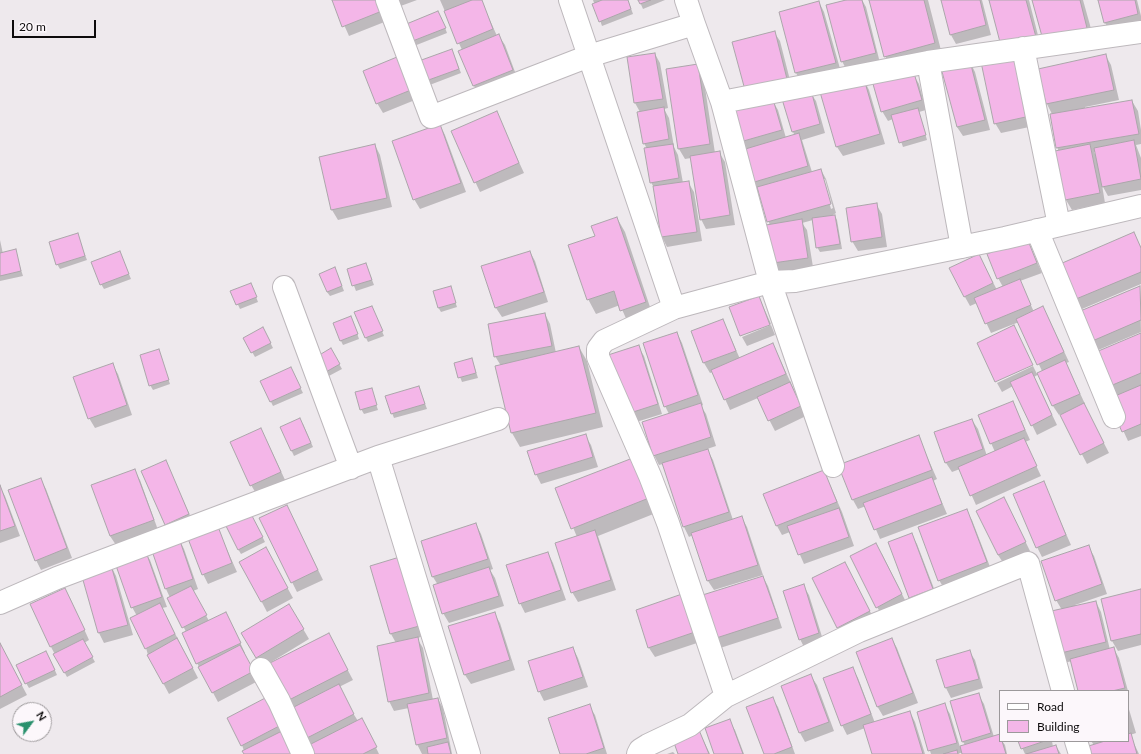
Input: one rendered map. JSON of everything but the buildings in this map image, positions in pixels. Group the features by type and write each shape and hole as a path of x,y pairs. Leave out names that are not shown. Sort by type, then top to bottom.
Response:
{"street":[{"path":"388,0 431,117 589,56 694,24"},
{"path":"570,0 674,308"},
{"path":"686,0 722,102 770,282 833,466"},
{"path":"722,102 928,62 1141,32"},
{"path":"1023,48 1059,225"},
{"path":"928,62 962,247"},
{"path":"726,696 668,523 650,476 598,357 598,349 604,341 674,308 770,282 795,281 962,247 1141,206"},
{"path":"1037,230 1114,417"},
{"path":"284,287 351,468"},
{"path":"0,603 57,578 378,457 498,419"},
{"path":"378,457 469,754"},
{"path":"638,754 648,744 690,725 726,696 858,631 1028,564 1063,690"},
{"path":"261,669 279,701 303,754"},
{"path":"1076,742 1080,754"}]}
